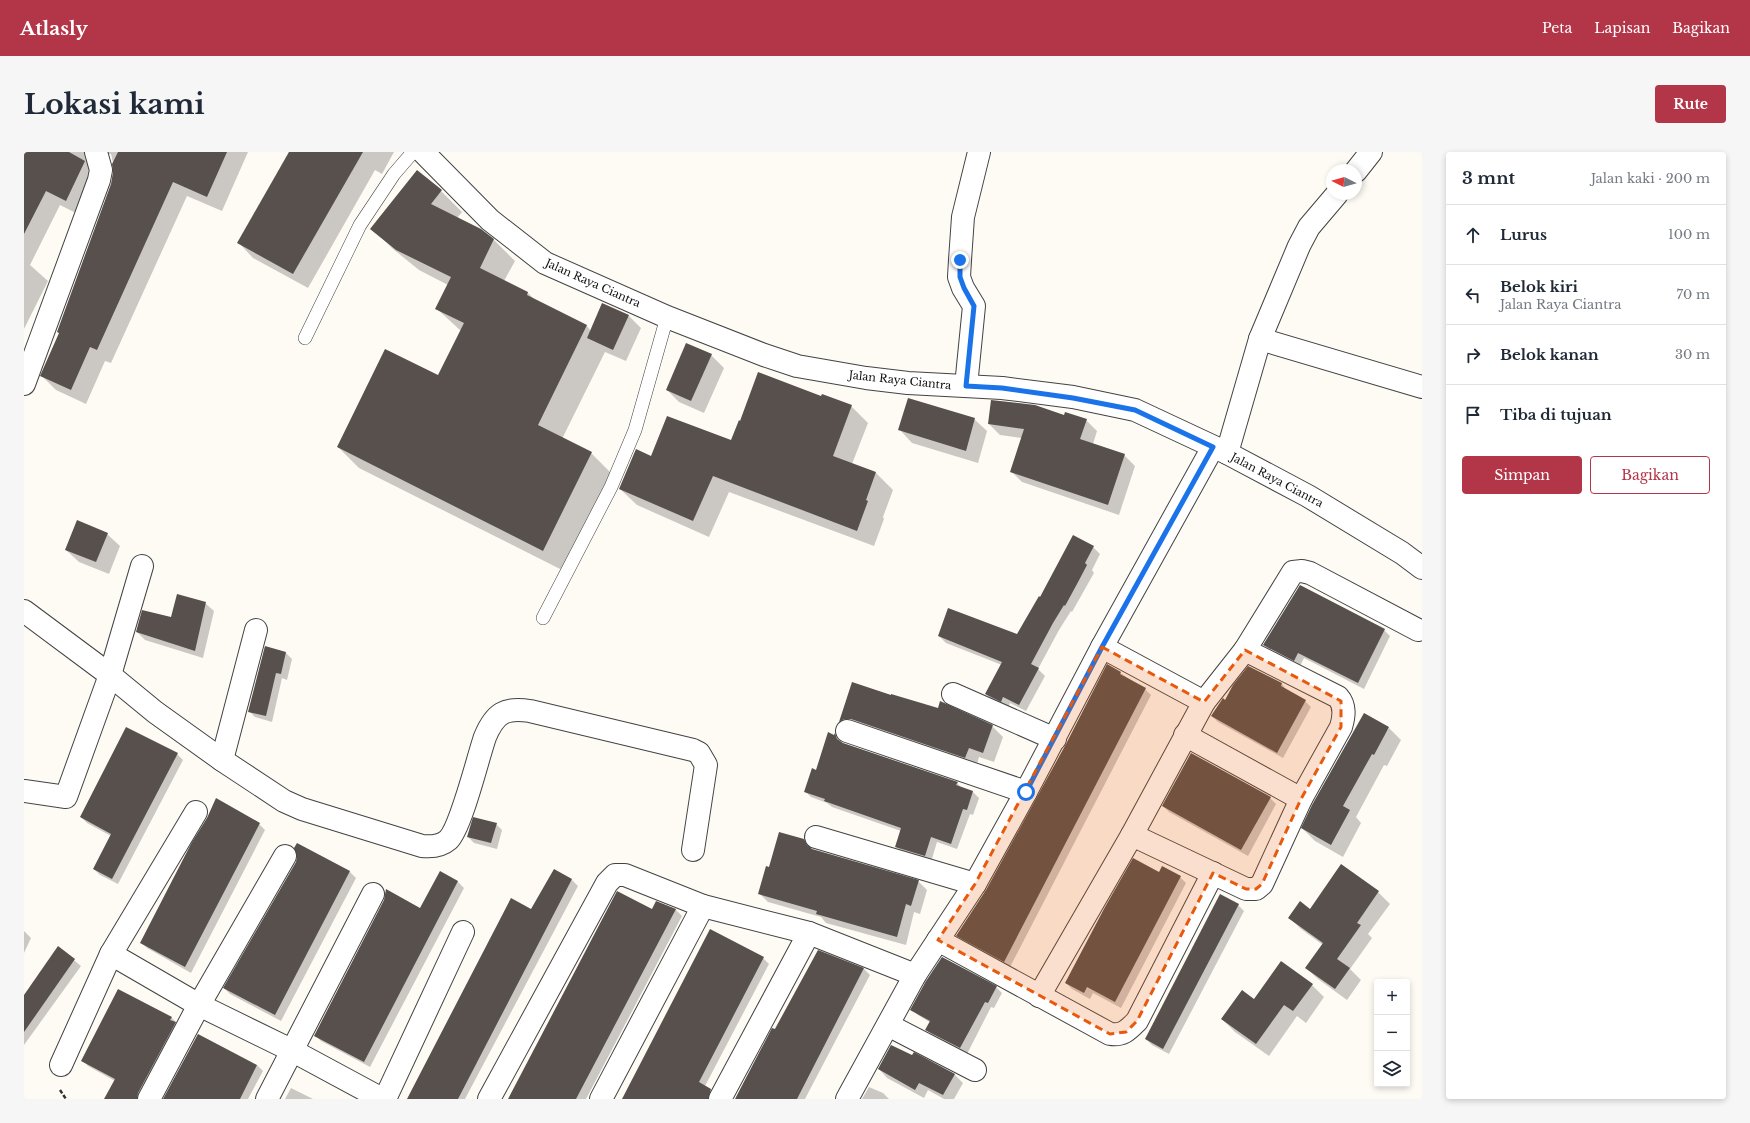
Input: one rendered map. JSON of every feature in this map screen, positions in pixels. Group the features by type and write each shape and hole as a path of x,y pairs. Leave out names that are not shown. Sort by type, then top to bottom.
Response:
{"street":[{"path":"24,384 99,180 101,170 96,152"},
{"name":"Jalan Raya Ciantra","path":"423,152 490,220 545,263 667,317 764,355 797,366 866,378 908,383 1002,388 1073,398 1135,410 1220,450 1322,504 1402,553 1422,568"},
{"path":"966,386 974,306 964,288 960,277 960,271 963,217 979,152"},
{"path":"1362,164 1371,152"},
{"path":"847,1099 915,975 975,884 1055,739 1102,647 1220,450 1260,339 1299,246 1309,227 1332,200"},
{"path":"1260,339 1422,387"},
{"path":"24,791 66,797 110,675 142,566"},
{"path":"1039,996 1132,835 1204,702 1245,650 1293,572 1297,571 1310,573 1418,630"},
{"path":"24,612 110,675 155,712 222,760 284,801 302,809 429,847 440,844 449,839 457,826 485,737 490,725 498,715 504,712 515,709 530,711 699,753 706,765 706,772 693,850"},
{"path":"222,760 256,630"},
{"path":"1102,647 1204,702"},
{"path":"1132,835 1246,889 1256,889 1262,884 1301,799 1341,727 1344,709 1338,697 1245,650"},
{"path":"953,694 1055,739"},
{"path":"847,731 1026,792"},
{"path":"1185,735 1301,799"},
{"path":"61,1064 111,954 196,812"},
{"path":"816,836 975,884"},
{"path":"149,1099 199,1005 285,856"},
{"path":"938,940 1039,996 1110,1034 1117,1036 1126,1032 1137,1021 1213,873"},
{"path":"489,1099 612,878 619,874 625,875 703,906 809,933 915,975"},
{"path":"267,1099 373,894"},
{"path":"601,1099 703,906"},
{"path":"111,954 199,1005 293,1051 383,1099 463,932"},
{"path":"720,1099 809,933"},
{"path":"888,1025 975,1070"}],"lane":[{"path":"305,338 360,225 394,174 413,152"},
{"path":"543,618 611,487 632,437 667,317"}],"highlighted area":[{"path":"1102,647 1204,702 1245,650 1341,701 1341,727 1301,799 1262,884 1256,889 1246,889 1213,873 1137,1021 1126,1032 1110,1034 938,940 975,884"}],"building":[{"path":"24,152 69,152 85,161 66,201 46,191 24,234"},
{"path":"118,152 227,152 207,197 173,182 97,350 90,347 71,390 40,376 59,333 57,332 111,184 113,172 112,164"},
{"path":"289,152 363,152 293,274 237,243"},
{"path":"417,170 442,190 431,204 481,229 494,239 480,268 528,292 527,295 587,325 538,425 592,452 543,551 337,447 385,349 438,375 464,323 435,309 451,277 396,250 370,229"},
{"path":"602,303 629,315 613,350 587,338"},
{"path":"686,343 712,354 691,401 666,390"},
{"path":"758,372 821,396 822,394 852,405 833,456 876,472 866,500 868,501 857,531 713,476 693,521 619,489 636,449 651,456 667,416 731,440 739,420 740,421"},
{"path":"908,398 975,418 966,451 898,430"},
{"path":"991,400 1035,405 1064,415 1065,412 1087,419 1080,439 1125,454 1108,505 1010,472 1024,429 988,424"},
{"path":"77,520 108,533 96,562 65,550"},
{"path":"1073,535 1094,546 1085,563 1087,565 1031,664 1039,668 1019,705 1003,697 1001,702 985,694 1002,662 938,636 948,608 1017,634 1039,596 1040,597"},
{"path":"1300,585 1385,629 1358,683 1298,653 1294,661 1263,645"},
{"path":"177,594 206,602 195,651 136,632 142,610 171,617"},
{"path":"265,646 286,652 281,674 276,673 266,716 248,712"},
{"path":"1107,664 1121,672 1120,674 1146,688 1004,962 956,936 986,890 1066,744"},
{"path":"1248,666 1282,683 1281,686 1306,700 1277,753 1211,716 1223,698 1225,700 1233,685"},
{"path":"852,682 938,708 940,701 993,725 983,753 969,748 965,758 851,719 844,719 839,722"},
{"path":"1364,713 1389,727 1343,806 1350,810 1331,845 1301,828 1312,805"},
{"path":"126,727 178,753 112,879 93,869 111,834 80,817"},
{"path":"828,732 834,735 835,733 837,739 843,743 958,782 956,785 973,791 967,810 963,809 951,844 931,837 925,856 895,847 901,828 824,801 825,799 804,792 812,768 816,770"},
{"path":"1191,753 1271,797 1241,850 1162,806"},
{"path":"216,798 260,823 185,967 140,943 192,842 207,818"},
{"path":"473,817 497,823 491,843 467,837"},
{"path":"779,832 804,839 807,845 812,849 919,880 911,906 906,904 897,937 816,914 817,911 758,894 766,866 769,867"},
{"path":"297,843 350,871 275,1015 223,988 296,862 297,856 294,848"},
{"path":"1133,858 1159,872 1162,866 1181,876 1115,1002 1087,987 1084,993 1065,983"},
{"path":"1341,864 1379,891 1357,923 1361,925 1337,959 1350,968 1335,989 1305,968 1323,943 1288,918 1300,901 1310,909"},
{"path":"554,869 572,879 458,1099 407,1099 511,898 531,909"},
{"path":"440,871 458,881 364,1062 314,1036 384,900 386,889 420,908"},
{"path":"617,891 652,909 656,901 676,909 576,1099 508,1099"},
{"path":"1220,894 1239,904 1163,1049 1145,1039"},
{"path":"710,929 764,957 699,1082 711,1089 708,1099 622,1099"},
{"path":"58,946 75,959 24,1032 24,995"},
{"path":"818,950 864,968 797,1099 735,1099 772,1028 775,1029"},
{"path":"942,957 997,986 988,1003 985,1002 960,1048 925,1030 930,1021 910,1010 926,981"},
{"path":"1281,961 1313,984 1293,1011 1284,1005 1256,1044 1221,1019 1242,990 1254,999"},
{"path":"118,989 172,1017 170,1020 176,1022 138,1093 137,1099 104,1099 115,1079 81,1061"},
{"path":"198,1034 257,1065 240,1099 163,1099"},
{"path":"891,1045 912,1055 914,1052 955,1074 943,1095 919,1083 915,1090 878,1069"}],"route":[{"path":"960,260 960,277 974,306 966,386 1002,388 1073,398 1135,410 1213,447 1102,647 1026,792"}]}
